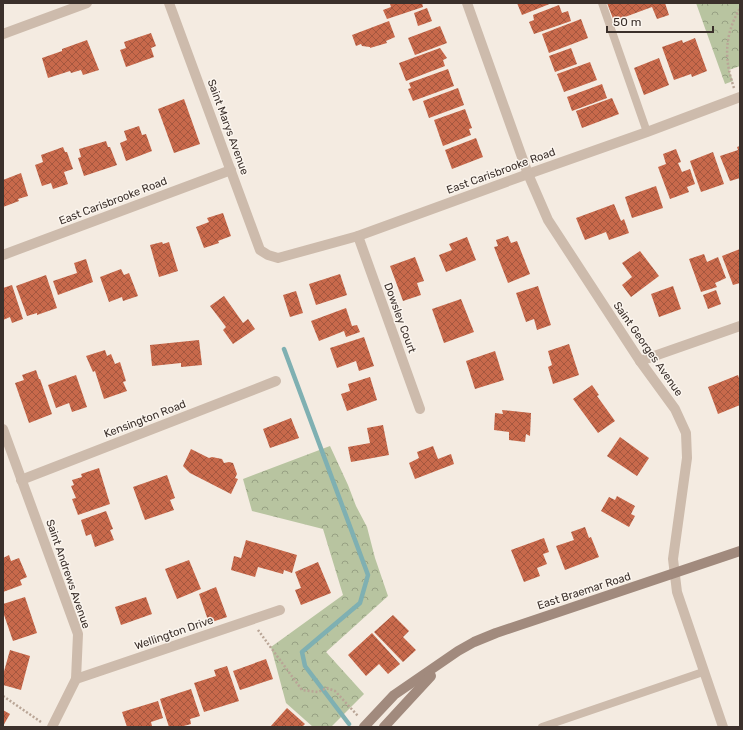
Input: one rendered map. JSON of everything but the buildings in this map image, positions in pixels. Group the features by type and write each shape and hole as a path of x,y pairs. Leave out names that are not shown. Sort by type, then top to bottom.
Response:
{"street":[{"path":"3,34 87,3"},
{"name":"Saint Marys Avenue","path":"169,3 260,250 268,255"},
{"name":"Saint Georges Avenue","path":"467,3 528,174 548,220 640,361 675,409 686,433 687,458 674,557 674,574 677,592 723,727"},
{"name":"East Carisbrooke Road","path":"268,255 278,258 358,236 739,98"},
{"name":"East Carisbrooke Road","path":"3,255 231,170"},
{"name":"Dowsley Court","path":"358,236 420,409"},
{"path":"640,361 740,326"},
{"name":"Kensington Road","path":"21,480 276,381"},
{"name":"Saint Andrews Avenue","path":"3,429 78,634 76,679 52,727"},
{"name":"East Braemar Road","path":"364,727 394,694 474,642 496,633 740,551"},
{"name":"Wellington Drive","path":"76,679 280,610"},
{"name":"East Braemar Road","path":"384,727 441,664"}],"lane":[{"path":"602,3 647,132"},
{"path":"542,727 704,672"}],"path":[{"path":"739,98 729,73 726,49 735,17 740,8"},
{"path":"251,620 302,690 318,692 327,688 335,691 358,717"},
{"path":"3,696 42,723"}],"green space":[{"path":"696,3 740,3 740,66 729,70 733,81 725,84"},
{"path":"330,446 356,506 367,527 375,558 388,596 326,652 364,694 331,727 313,727 286,703 271,647 343,595 323,529 252,511 243,479"}],"waterway":[{"path":"284,349 368,575 360,603 302,652 305,666 349,724"}]}
